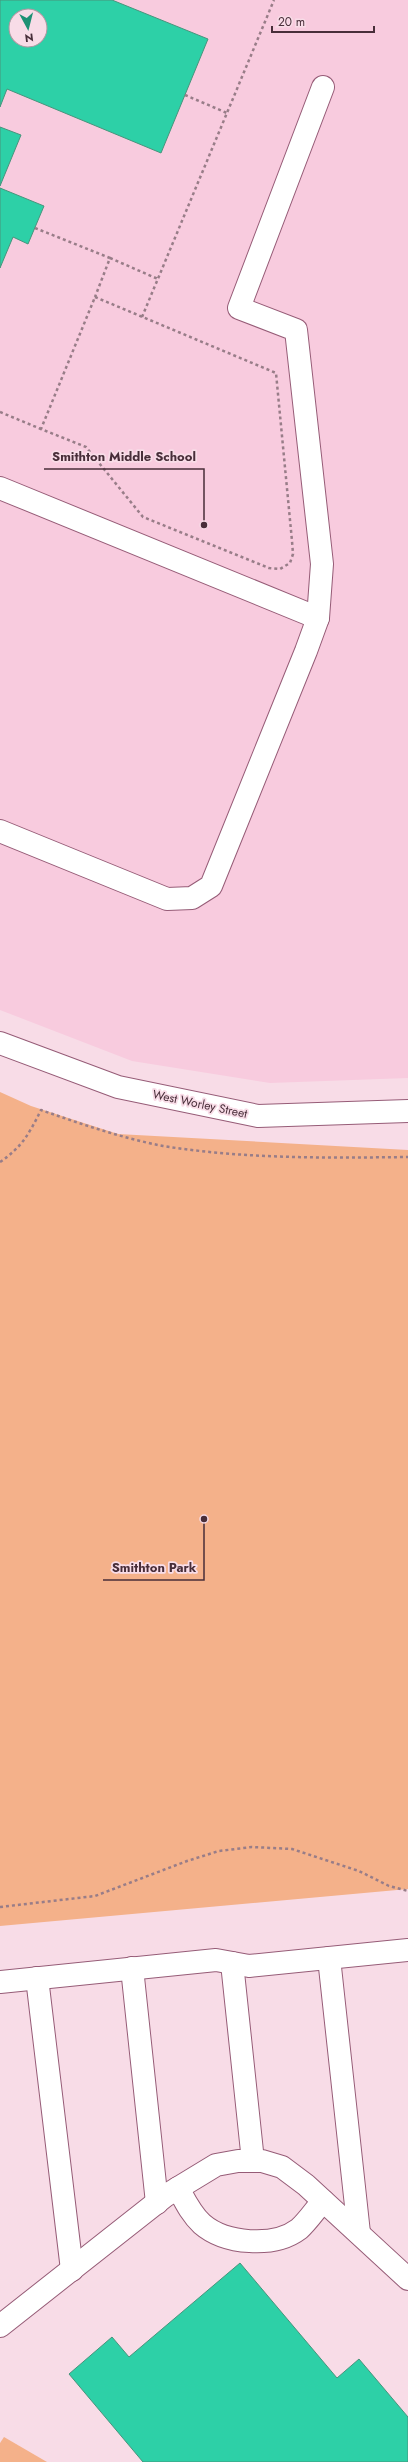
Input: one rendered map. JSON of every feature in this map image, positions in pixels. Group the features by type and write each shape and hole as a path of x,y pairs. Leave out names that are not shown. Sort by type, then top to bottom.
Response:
{"street":[{"path":"0,831 167,899 192,898 211,886 318,618 322,564 296,330 239,308 323,86"},
{"path":"0,488 318,618"},
{"name":"West Worley Street","path":"0,1043 118,1087 258,1116 408,1111"},
{"path":"0,1982 216,1960 249,1966 408,1950"},
{"path":"329,1958 358,2233"},
{"path":"232,1963 253,2161"},
{"path":"132,1968 157,2203"},
{"path":"37,1978 72,2270"},
{"path":"0,2326 157,2203 178,2188 216,2165 262,2161 282,2167 322,2200 408,2279"},
{"path":"178,2188 191,2212 203,2224 220,2234 239,2239 258,2241 278,2238 298,2230 322,2200"}],"path":[{"path":"142,317 274,0"},
{"path":"185,96 227,113"},
{"path":"35,228 158,279"},
{"path":"41,429 110,258"},
{"path":"0,412 86,447 143,517 269,568 280,569 290,563 293,554 276,373 94,297"},
{"path":"0,1162 17,1150 29,1134 41,1110 90,1127 162,1145 226,1155 276,1158 408,1157"},
{"path":"0,1907 95,1896 187,1860 219,1851 252,1847 292,1849 358,1871 389,1886 408,1892"}],"shaded area":[{"path":"0,0 408,0 408,1078 270,1083 132,1061 0,1010"},
{"path":"0,1092 31,1106 118,1134 408,1150 408,1889 0,1926"},
{"path":"4,2437 47,2462 0,2462 0,2443"}],"building":[{"path":"0,0 112,0 208,39 161,153 7,89 0,107"},
{"path":"0,127 21,135 0,186"},
{"path":"0,188 44,206 28,244 13,237 0,268"},
{"path":"240,2263 337,2378 359,2359 408,2417 408,2462 143,2462 69,2374 112,2337 129,2357"}],"place":[{"name":"Smithton Middle School","path":"204,525"},
{"name":"Smithton Park","path":"204,1519"}]}
